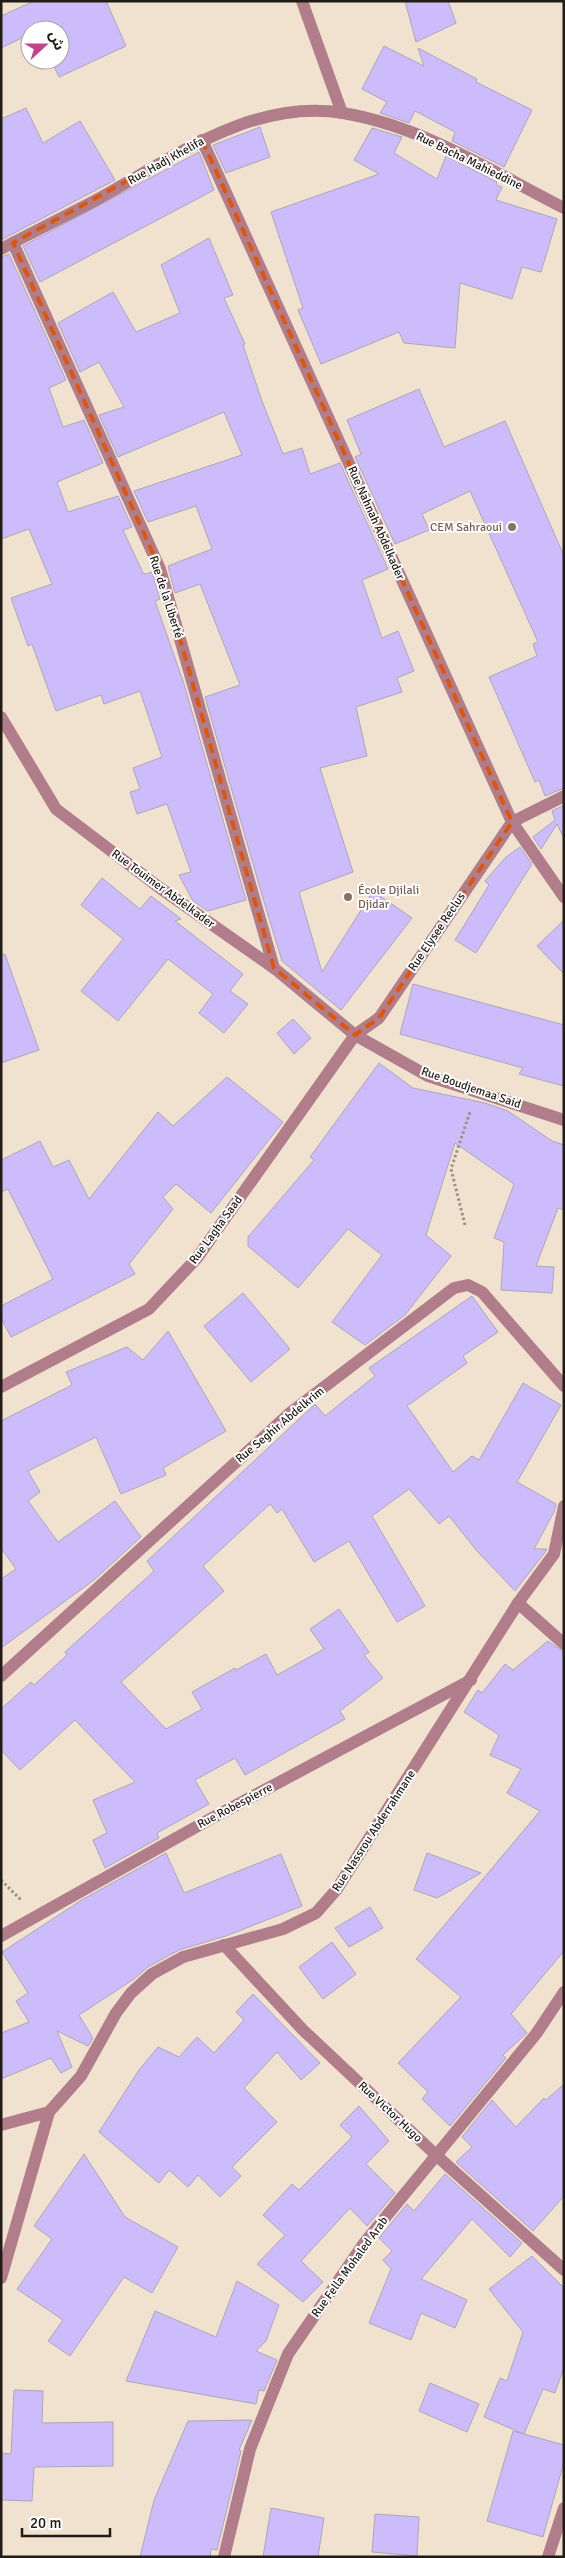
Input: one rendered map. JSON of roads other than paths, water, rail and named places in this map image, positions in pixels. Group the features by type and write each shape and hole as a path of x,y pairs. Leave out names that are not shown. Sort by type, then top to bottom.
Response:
{"street":[{"path":"302,1 342,113"},
{"name":"Rue Hadj Khelifa","path":"1,250 202,140 246,122 304,110 342,113"},
{"name":"Rue Bacha Mahieddine","path":"342,113 377,121 430,139 564,208"},
{"name":"Rue Nahnah Abdelkader","path":"202,140 512,822 564,897"},
{"name":"Rue de la Liberté","path":"13,243 160,569 274,968"},
{"name":"Rue Touimer Abdelkader","path":"1,717 56,809 160,888 274,968 356,1035"},
{"path":"512,822 564,796"},
{"name":"Rue Elysee Reclus","path":"356,1035 379,1018 512,822"},
{"name":"Rue Boudjemaa Said","path":"356,1035 428,1076 477,1090 564,1120"},
{"name":"Rue Lagha Saad","path":"1,1388 149,1309 197,1258 356,1035"},
{"name":"Rue Seghir Abdelkrim","path":"1,1676 290,1413 454,1288 468,1285 482,1292 564,1386"},
{"name":"Rue Nassrou Abderrahmane","path":"49,2112 81,2076 116,2013 131,1993 152,1974 183,1957 283,1929 316,1913 337,1889 472,1680 518,1603 554,1554 564,1506"},
{"path":"518,1603 564,1644"},
{"name":"Rue Robespierre","path":"1,1936 212,1818 472,1680"},
{"name":"Rue Victor Hugo","path":"224,1945 303,2030 437,2156 564,2270"},
{"name":"Rue Fella Mohaled Arab","path":"224,2557 250,2449 288,2354 365,2242 536,2034 564,1992"},
{"path":"1,2125 49,2112"},
{"path":"1,2278 49,2112"},
{"path":"548,2557 564,2508"}],"place":[{"name":"CEM Sahraoui","path":"512,527"},
{"name":"École Djilali Djidar","path":"348,897"}]}
